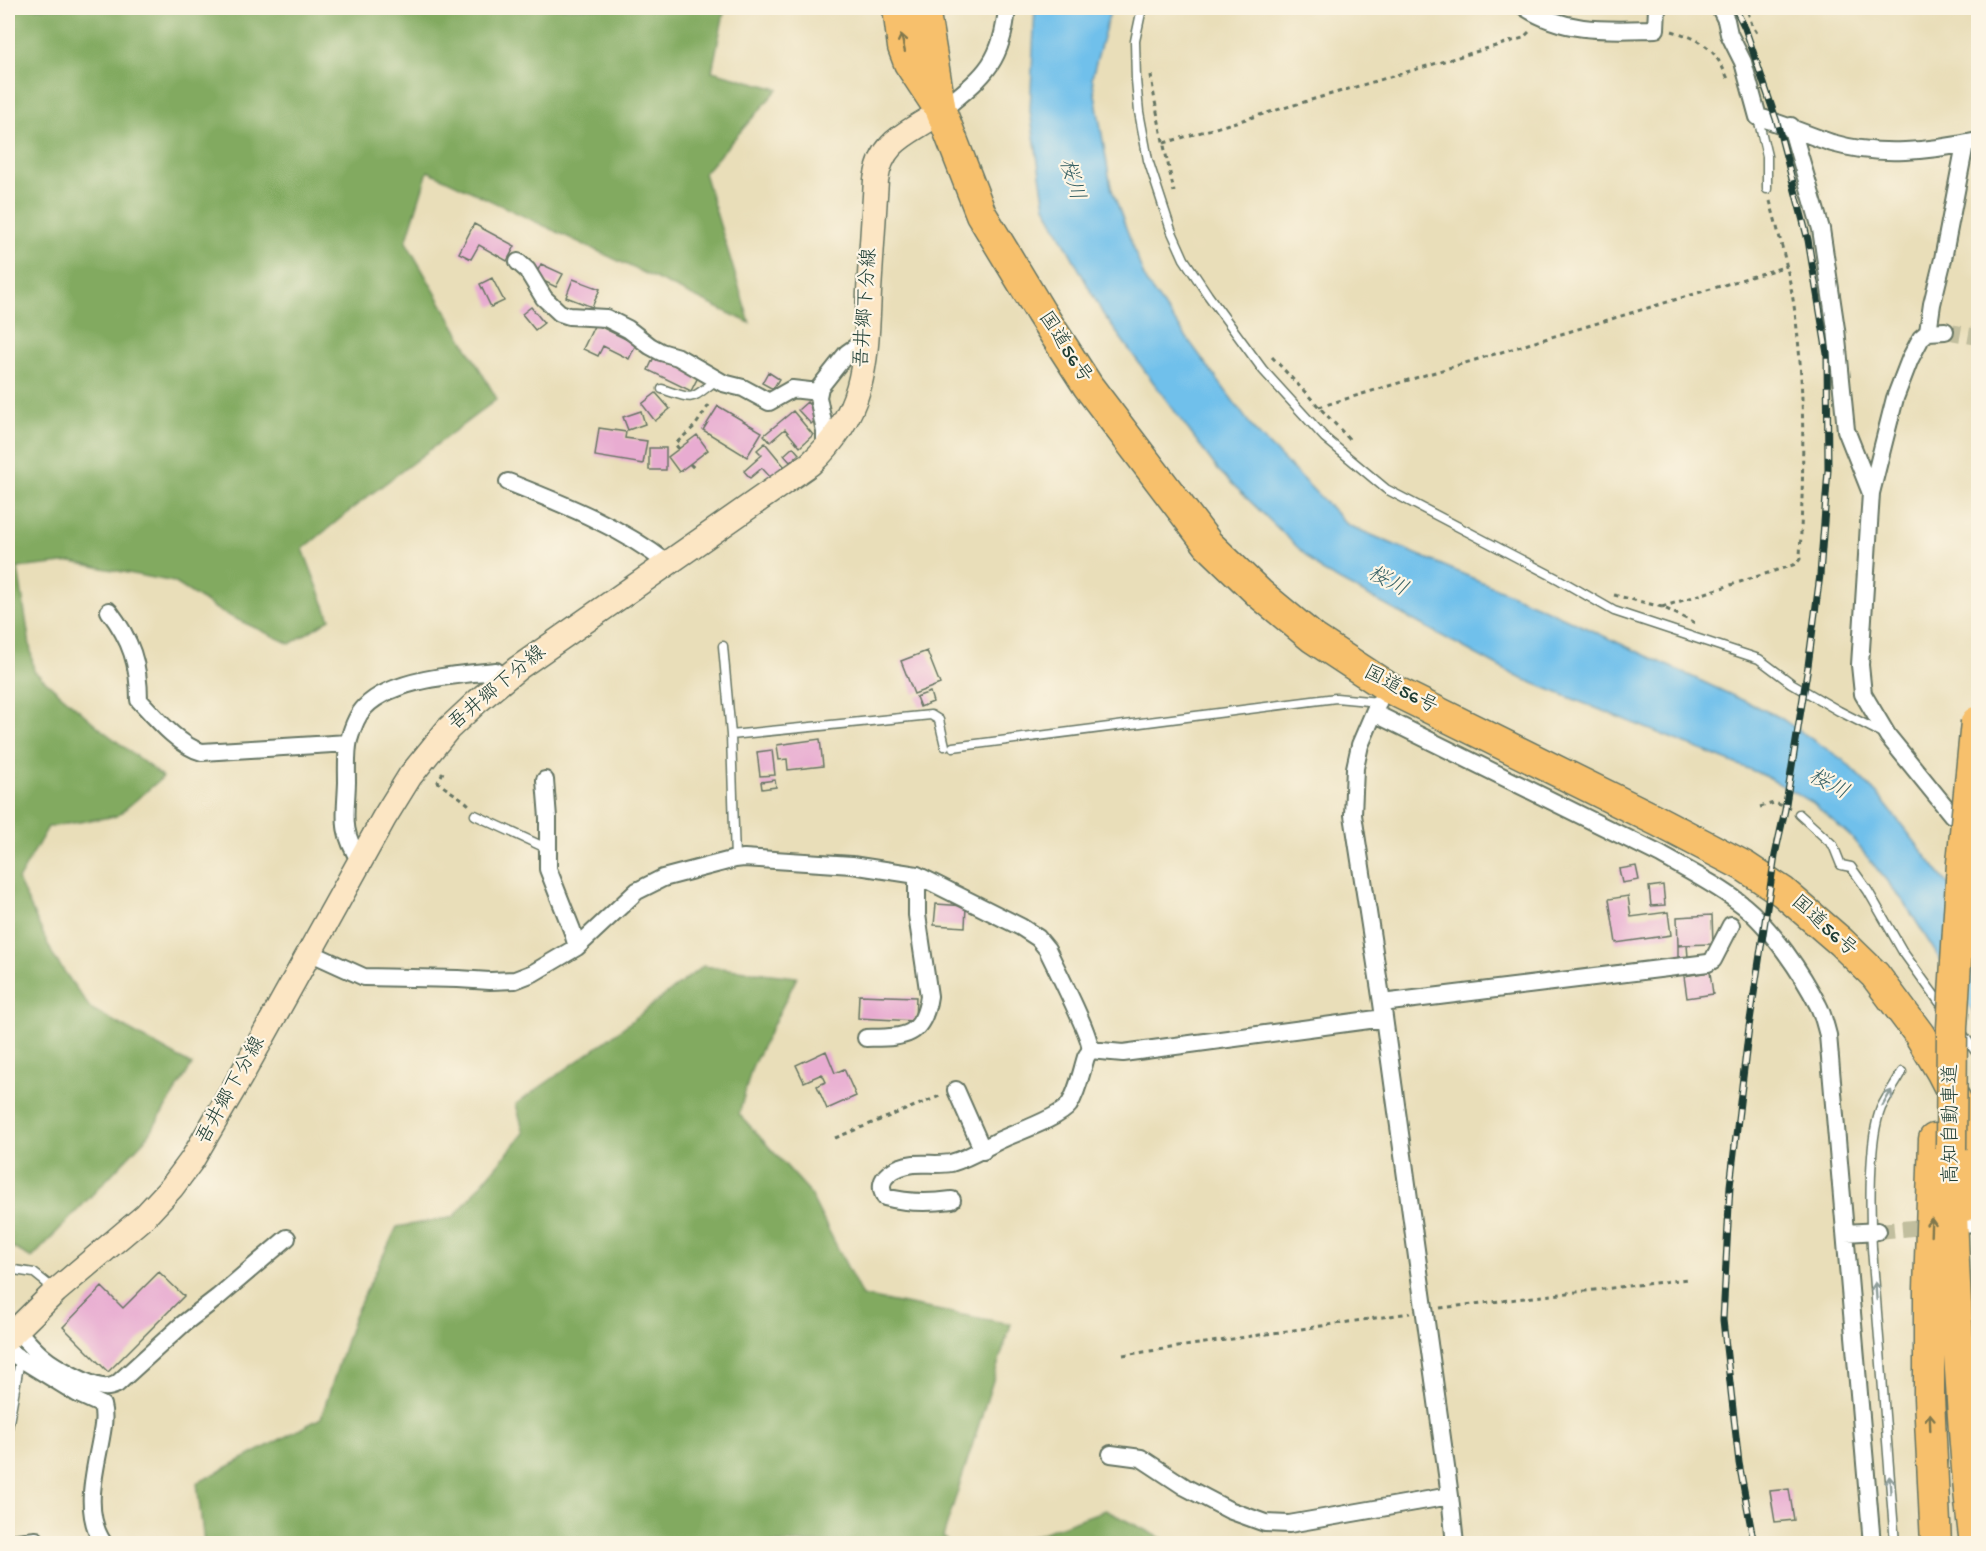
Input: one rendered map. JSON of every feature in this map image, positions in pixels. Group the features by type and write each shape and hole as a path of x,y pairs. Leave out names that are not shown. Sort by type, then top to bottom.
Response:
{"highway":[{"name":"国道56号","path":"898,8 903,47 909,63 941,111"},
{"name":"国道56号","path":"924,8 941,111 981,214 1088,386 1208,544 1260,594 1380,701 1656,820 1743,866 1783,892 1875,975 1924,1043 1941,1071 1956,1143"},
{"path":"1978,713 1962,863 1952,1028 1956,1143 1968,1224 1969,1273 1978,1347"},
{"path":"1936,1544 1929,1398 1929,1300 1956,1143"},
{"name":"高知自動車道","path":"1956,1143 1953,1262 1968,1495 1975,1544"}],"main road":[{"name":"吾井郷下分線","path":"13,1344 56,1291 146,1215 172,1187 192,1160 398,796 436,744 460,717 504,678 806,468 825,450 846,421 858,395 866,356 876,180 880,160 901,137 941,111"}],"street":[{"path":"941,111 988,70 998,54 1007,8"},
{"path":"1526,8 1581,29 1656,29 1657,8"},
{"path":"1720,8 1729,34 1743,62 1758,117 1791,126 1832,143 1867,151 1908,151 1972,142 1932,304 1937,332 1921,338 1910,359 1895,398 1871,492 1860,665 1863,694 1888,735 1952,815 1978,829"},
{"path":"1791,126 1821,229 1836,329 1846,430 1871,492"},
{"path":"518,262 526,270 544,298 560,313 569,316 606,318 627,329 660,352 678,357 721,381 743,388 769,402 792,389 818,392"},
{"path":"825,450 825,432 818,392 837,363 867,339"},
{"path":"508,482 563,504 614,529 667,563"},
{"path":"109,611 128,639 139,679 139,700 170,733 196,750 202,752 348,743"},
{"path":"360,861 351,848 345,831 348,743 363,708 396,687 462,674 496,671 504,678"},
{"path":"1455,1544 1383,1011 1353,815 1355,768 1360,744 1380,701 1680,866 1740,903 1775,940 1805,981 1819,1006 1828,1035 1872,1544"},
{"path":"545,780 548,869 577,947"},
{"path":"1943,805 1978,859"},
{"path":"309,952 364,977 515,980 532,973 577,947 637,891 663,878 735,859 852,865 917,874 1038,938 1047,949 1084,1028 1090,1050 1068,1106 1059,1113 998,1141 983,1151 949,1163 914,1164 897,1168 885,1176 881,1182 881,1191 885,1197 894,1200 930,1203 952,1200"},
{"path":"866,1038 907,1034 921,1024 927,1008 929,996 917,915 917,874"},
{"path":"1090,1050 1123,1053 1383,1011 1707,963 1713,960 1731,925"},
{"path":"956,1090 983,1151"},
{"path":"1846,1233 1874,1231"},
{"path":"13,1344 44,1358 90,1384 103,1388 110,1387 117,1384 183,1324 219,1297 287,1238"},
{"path":"13,1344 37,1368 78,1394 102,1405 103,1424 93,1488 92,1514 104,1544"},
{"path":"1111,1454 1141,1458 1185,1487 1229,1509 1265,1523 1289,1524 1450,1496"},
{"path":"8,1543 36,1540"}],"lane":[{"path":"1142,8 1135,41 1139,112 1148,160 1171,230 1184,259 1208,296 1263,370 1325,438 1386,489 1560,580 1614,611 1759,659 1791,683 1839,711 1888,735"},
{"path":"1758,117 1767,156 1767,189"},
{"path":"662,389 691,398 721,381"},
{"path":"723,646 731,735 735,859"},
{"path":"731,735 931,715 939,720 949,746 1336,698 1380,701"},
{"path":"1799,814 1833,845 1841,865 1851,867 1904,952 1978,1055"},
{"path":"475,815 546,848"},
{"path":"1895,1544 1874,1231 1875,1131 1881,1108 1902,1072"},
{"path":"8,1269 34,1273 56,1291"},
{"path":"8,1428 13,1344"}],"path":[{"path":"1748,12 1757,33"},
{"path":"1164,143 1523,38 1544,13"},
{"path":"1656,29 1695,38 1707,46 1719,59 1728,79"},
{"path":"1150,68 1154,103 1175,199"},
{"path":"1662,607 1796,564 1800,559 1804,456 1795,312 1787,266 1767,189"},
{"path":"1319,407 1787,266"},
{"path":"1270,355 1357,447"},
{"path":"679,449 675,444 695,426 721,381"},
{"path":"690,464 694,469"},
{"path":"440,776 438,782 468,804 475,815"},
{"path":"1760,807 1774,803 1787,806 1799,814"},
{"path":"835,1138 956,1090"},
{"path":"1123,1355 1424,1310 1688,1279"}],"green space":[{"path":"8,8 725,8 712,71 778,89 704,173 750,323 428,171 406,242 497,399 358,504 303,549 330,619 290,644 221,612 174,582 72,562 18,568 34,671 102,730 163,777 117,816 48,827 18,880 54,957 90,1008 192,1065 148,1136 32,1258 8,1245"},
{"path":"703,966 797,977 752,1067 739,1114 808,1190 862,1296 1011,1324 943,1537 950,1543 204,1543 197,1483 321,1418 354,1316 397,1227 454,1217 524,1133 516,1104 603,1043"},
{"path":"1105,1510 1171,1543 1014,1543"}],"water":[{"name":"桜川","path":"1035,8 1111,8 1092,77 1111,187 1146,282 1255,431 1348,525 1543,608 1779,717 1843,760 1879,796 1978,922 1978,1020 1904,902 1851,837 1812,802 1761,774 1518,677 1322,571 1218,470 1103,314 1045,206 1030,111"}],"building":[{"path":"474,224 515,246 507,261 479,245 471,259 459,253"},
{"path":"541,264 563,274 556,287 535,277"},
{"path":"492,278 504,301 491,307 480,284"},
{"path":"573,279 600,289 592,307 566,297"},
{"path":"531,307 544,323 535,330 522,314"},
{"path":"595,324 636,344 629,359 603,346 598,356 583,349"},
{"path":"655,355 699,375 691,391 648,370"},
{"path":"768,372 779,379 773,389 762,383"},
{"path":"656,393 670,409 655,421 642,404"},
{"path":"807,402 820,416 811,424 798,410"},
{"path":"718,406 762,432 747,457 703,430"},
{"path":"641,411 645,424 628,430 623,417"},
{"path":"793,411 813,435 800,447 785,429 770,442 764,435"},
{"path":"599,428 626,432 625,438 647,441 643,464 595,456"},
{"path":"697,435 708,450 679,472 668,457"},
{"path":"765,443 784,466 771,478 762,468 750,478 744,471 762,455 757,450"},
{"path":"793,447 799,454 790,462 784,455"},
{"path":"649,448 666,448 666,470 649,470"},
{"path":"927,651 940,684 914,694 901,661"},
{"path":"930,692 933,702 920,707 916,697"},
{"path":"820,739 823,766 788,770 787,759 779,760 777,745"},
{"path":"772,750 775,775 760,776 757,752"},
{"path":"775,780 776,787 762,789 761,782"},
{"path":"1636,866 1639,880 1622,883 1619,869"},
{"path":"1663,885 1665,905 1651,906 1649,887"},
{"path":"1628,896 1631,917 1668,912 1671,935 1616,943 1609,899"},
{"path":"936,904 966,906 965,927 934,925"},
{"path":"1712,915 1713,944 1678,945 1677,917"},
{"path":"1687,945 1688,957 1678,957 1678,946"},
{"path":"1710,972 1713,994 1687,998 1684,976"},
{"path":"859,995 916,997 915,1021 858,1018"},
{"path":"826,1051 835,1073 844,1069 856,1096 827,1109 817,1086 826,1082 822,1074 804,1082 796,1065"},
{"path":"159,1272 184,1296 108,1372 63,1327 102,1287 123,1308"},
{"path":"1789,1489 1794,1520 1775,1522 1770,1491"}],"tunnel":[{"path":"1945,331 1978,337"},
{"path":"1878,1231 1936,1226"}],"railway":[{"path":"1735,8 1745,28 1777,122 1808,240 1827,354 1828,470 1820,575 1808,666 1785,810 1775,855 1749,1027 1730,1186 1723,1320 1739,1463 1754,1544"}]}
